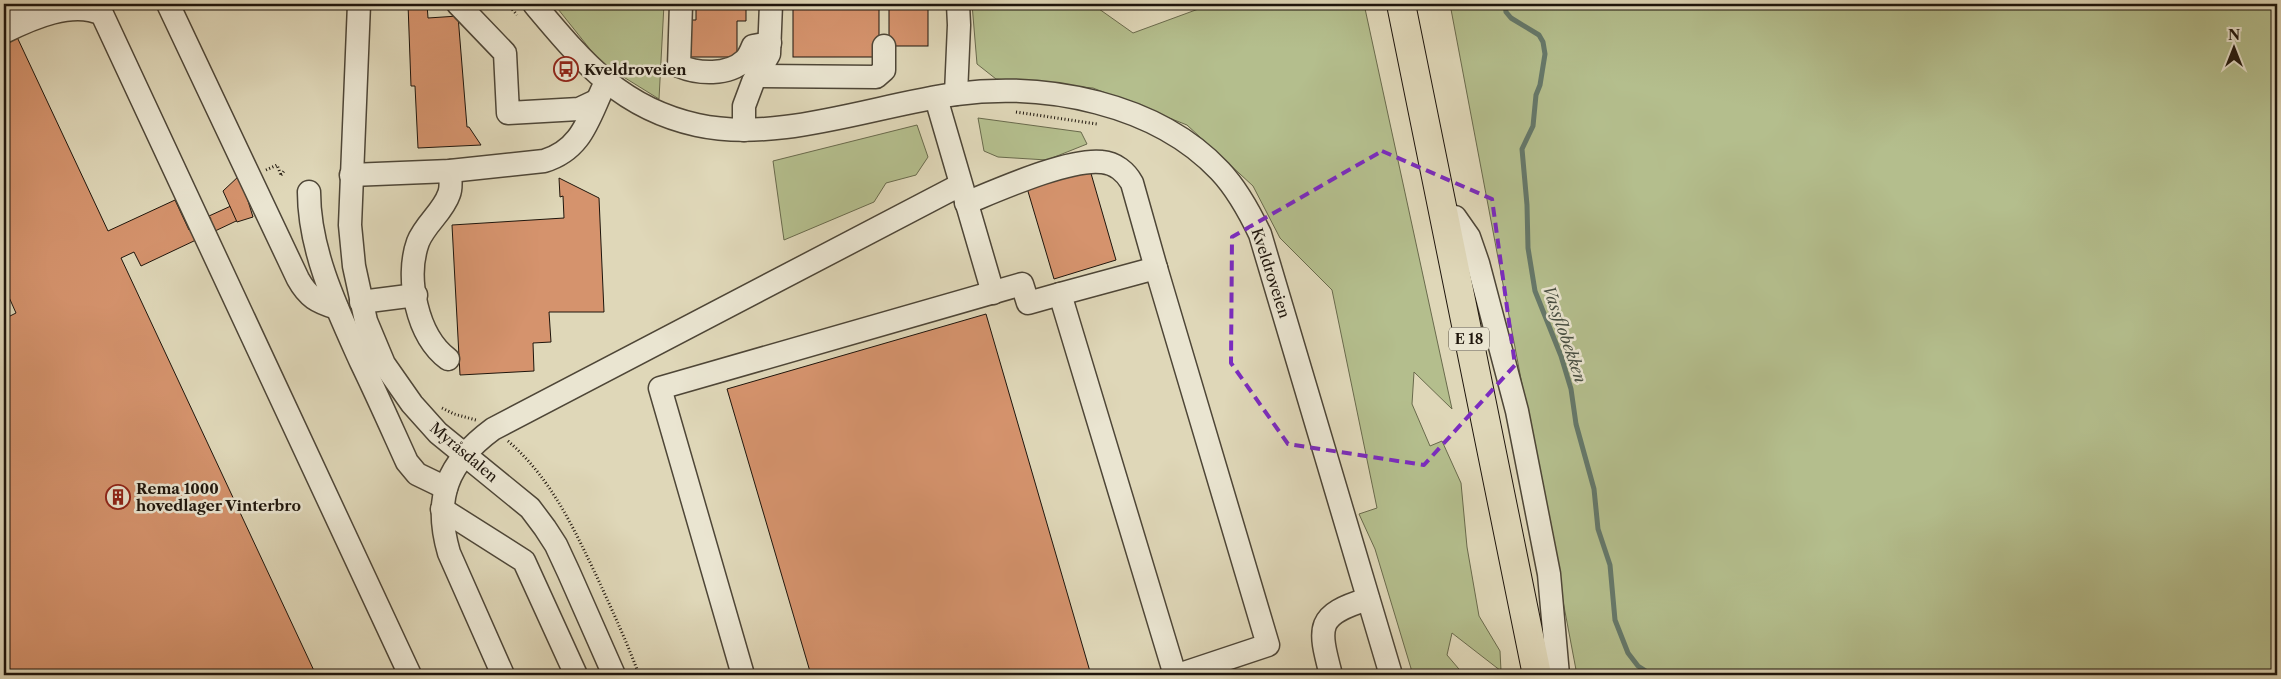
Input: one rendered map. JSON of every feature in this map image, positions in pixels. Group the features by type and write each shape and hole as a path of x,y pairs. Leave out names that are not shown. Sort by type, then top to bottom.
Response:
{"highway":[{"name":"E 18","path":"1401,4 1537,675"},
{"name":"E 18","path":"1412,4 1547,675"}],"street":[{"path":"4,14 27,4"},
{"path":"168,4 298,279 312,299 337,308"},
{"name":"Myråsdalen","path":"359,4 351,175 351,234 361,302 375,343 384,364 398,386 438,433 514,492 530,508 545,528 556,545 614,675"},
{"path":"458,4 505,53 508,114 579,109 601,91"},
{"path":"682,4 679,66 693,72 725,71 744,61 753,46 770,43"},
{"path":"744,130 744,106 756,76 770,54 771,4"},
{"path":"958,4 960,25 946,96 963,194 992,293"},
{"path":"4,32 60,7 78,6 102,9 410,675"},
{"name":"Kveldroveien","path":"527,11 586,64 601,91 624,94 673,118 720,129 744,130 787,126 946,96 1004,92 1029,93 1064,97 1115,109 1142,118 1168,130 1202,154 1220,171 1248,209 1266,250 1391,675"},
{"path":"756,76 876,77 884,70 884,46"},
{"path":"351,175 450,171 544,161 558,157 578,141 601,91"},
{"path":"503,675 449,553 442,521 444,498 454,469 464,455 493,429 963,194 1023,180 1086,162 1103,162 1115,166 1127,175 1132,183 1268,645 1177,675 1060,294"},
{"path":"448,359 437,351 430,341 416,295 414,260 418,242 425,227 446,201 450,192 450,171"},
{"path":"309,192 309,208 316,242 337,308 407,462 417,474 444,498 524,561 576,675"},
{"path":"1455,217 1469,237 1478,263 1517,411 1550,574 1558,675"},
{"path":"744,675 660,388 1022,284 1028,303 1156,268"},
{"path":"361,302 416,295"},
{"path":"1331,675 1322,637 1324,624 1334,613 1342,608 1368,599"}],"path":[{"path":"508,4 527,11"},
{"path":"1014,112 1054,116 1099,125"},
{"path":"259,173 277,165 281,175 284,170"}],"highlighted area":[{"path":"1382,151 1492,199 1515,365 1424,465 1288,444 1231,363 1232,237"}],"green space":[{"path":"554,4 664,4 659,99 601,63"},
{"path":"972,4 1092,4 1133,33 1212,4 1364,4 1452,409 1414,372 1412,404 1430,446 1442,441 1461,483 1467,547 1479,616 1500,651 1501,671 1452,633 1447,655 1464,675 1413,675 1375,549 1359,514 1377,508 1332,290 1280,238 1253,186 1187,125 1093,88 996,79 977,64"},
{"path":"1450,4 2277,4 2277,675 1577,675"},
{"path":"978,118 1081,132 1087,144 1047,160 998,157 984,151"},
{"path":"917,125 928,157 916,175 886,183 874,202 784,240 773,161"}],"building":[{"path":"408,4 427,4 428,18 458,16 467,127 469,127 481,145 418,148 415,86 411,86"},
{"path":"696,4 746,4 746,21 737,21 737,57 687,57 687,20 696,20"},
{"path":"793,4 879,4 879,57 793,57"},
{"path":"889,7 928,7 928,46 889,46"},
{"name":"Rema 1000 hovedlager Vinterbro","path":"17,37 108,231 175,200 189,230 211,219 209,216 244,200 251,214 141,266 134,252 121,258 316,675 4,675 4,319 16,313 4,286 4,43"},
{"path":"1090,170 1116,260 1054,279 1027,188"},
{"path":"240,175 253,217 237,222 223,191"},
{"path":"559,178 599,198 604,312 549,312 551,342 533,343 534,371 460,375 452,225 564,218 563,196 560,197"},
{"path":"986,314 1091,675 811,675 727,389"}],"waterway":[{"name":"Vassflobekken","path":"1505,4 1506,12 1511,18 1539,35 1543,42 1545,54 1540,85 1536,95 1533,126 1522,149 1527,205 1528,248 1535,291 1561,356 1571,389 1576,424 1594,489 1598,529 1610,565 1615,620 1628,653 1638,666 1652,675"}],"place":[{"name":"Kveldroveien","path":"566,69"},
{"name":"Rema 1000 hovedlager Vinterbro","path":"118,497"}]}
